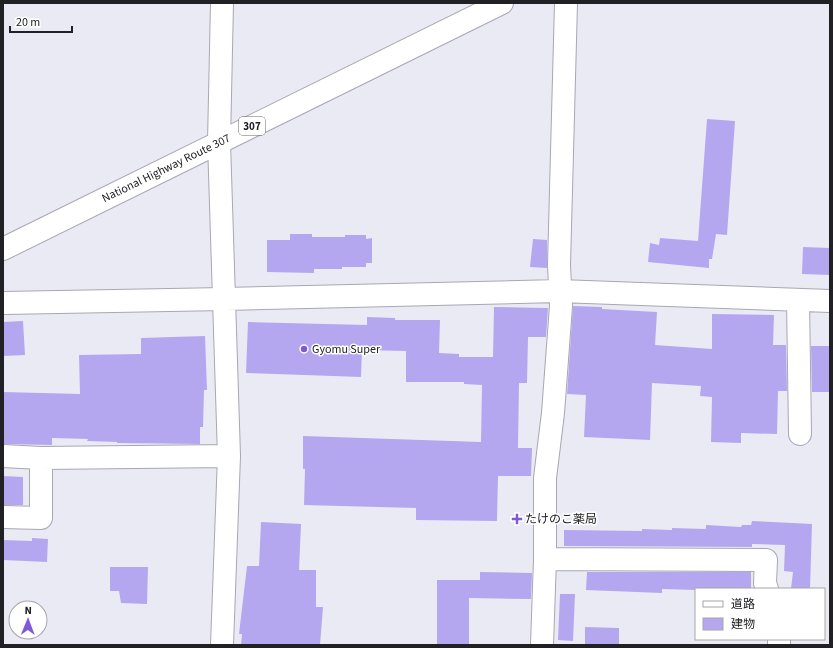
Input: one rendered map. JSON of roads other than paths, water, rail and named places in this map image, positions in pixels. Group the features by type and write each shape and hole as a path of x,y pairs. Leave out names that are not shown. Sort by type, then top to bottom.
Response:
{"main road":[{"path":"222,3 219,142 229,456 222,645"},
{"name":"National Highway Route 307","path":"3,249 502,3"},
{"path":"542,645 546,478 553,413 561,306 559,291 559,265 566,3"},
{"path":"3,303 559,291 830,301"},
{"path":"798,300 800,434"},
{"path":"3,456 41,458 229,456"},
{"path":"3,517 41,518 41,458"},
{"path":"545,559 766,560 766,588"}],"place":[{"name":"Gyomu Super","path":"304,349"},
{"name":"たけのこ薬局","path":"517,519"}]}
